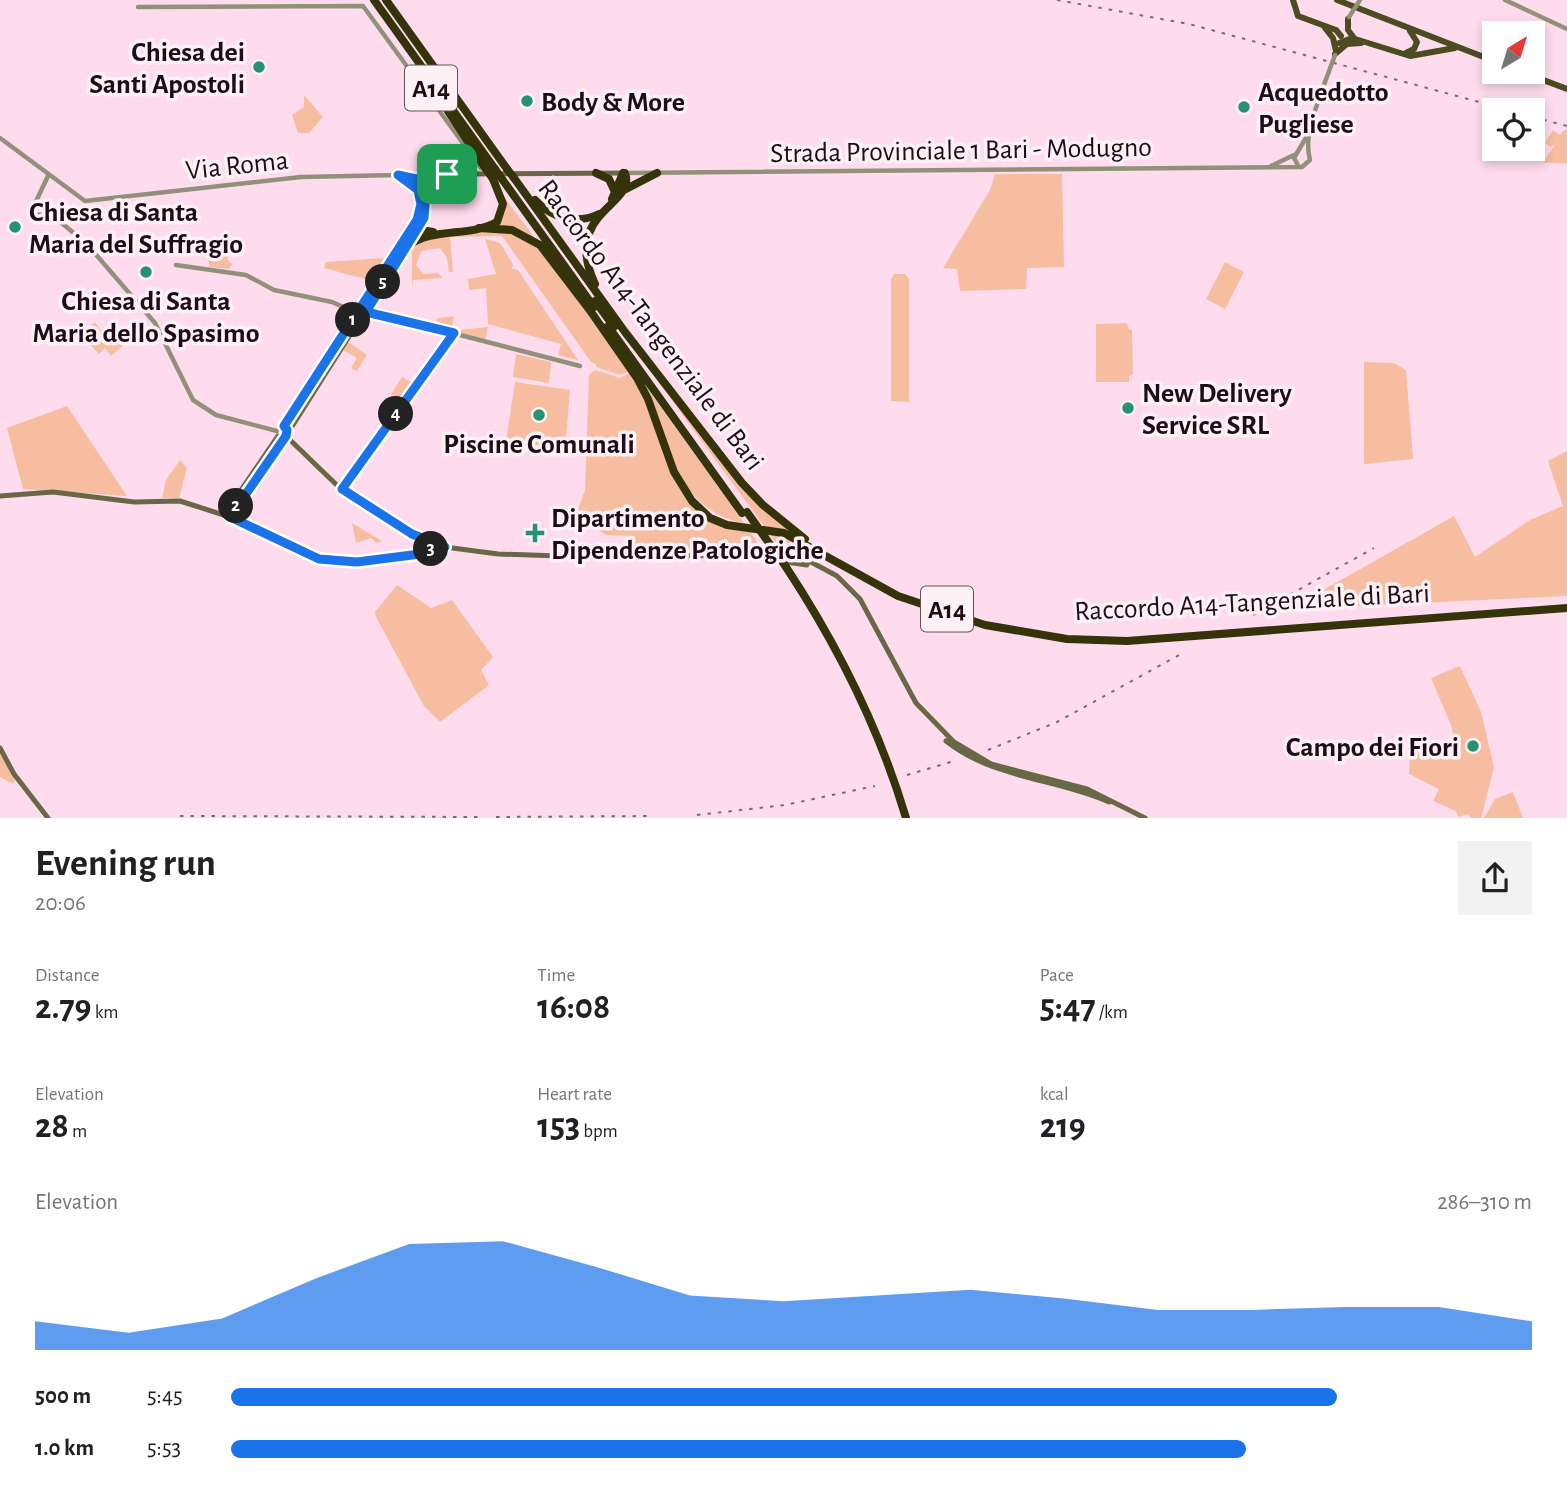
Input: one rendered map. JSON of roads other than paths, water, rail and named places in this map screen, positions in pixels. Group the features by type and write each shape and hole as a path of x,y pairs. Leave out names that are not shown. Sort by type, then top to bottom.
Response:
{"highway":[{"name":"Raccordo A14-Tangenziale di Bari","path":"379,4 447,111 625,331 749,492 782,522 863,574 917,599 963,615 1038,631 1110,636 1567,606"},
{"name":"Raccordo A14-Tangenziale di Bari","path":"379,4 476,126 500,174 640,384 670,464 695,505 722,524 778,531 852,573 918,604 985,625 1067,639 1164,639 1567,606"},
{"name":"A14","path":"379,4 827,629 859,693 890,767 903,818"},
{"path":"596,173 609,179 620,191"},
{"path":"624,173 620,191 597,219 586,238 585,253 595,283 625,331"},
{"path":"500,174 544,210 570,219 598,214 620,191 657,173"},
{"path":"479,228 495,223 502,215 500,174"},
{"path":"416,225 425,226 429,234"},
{"path":"406,247 429,234 479,228 512,230 536,242 589,309"}],"main road":[{"path":"1331,0 1350,3 1412,32 1417,38 1416,46 1410,52 1394,51"},
{"path":"1337,0 1482,54"},
{"path":"1294,2 1298,16 1331,28 1340,40 1356,39 1414,55 1450,48 1482,57"},
{"path":"1380,17 1482,57"},
{"path":"1331,28 1348,18"},
{"path":"1348,18 1348,30 1356,39"},
{"path":"1320,25 1332,35 1335,53 1350,43 1367,43"},
{"path":"1545,78 1567,87"},
{"path":"1545,80 1567,87"},
{"path":"398,175 422,179 447,174 624,173"},
{"path":"361,311 406,247 427,189 447,174"},
{"path":"398,175 417,189 427,189"},
{"path":"0,496 53,492 134,502 180,501 227,516 416,225 421,204 417,189 422,179"},
{"path":"422,179 427,189"},
{"path":"282,433 343,490 428,545 514,555 748,556 804,560 845,583 866,609 916,704 934,725 964,750 991,764 1087,789 1145,818"},
{"path":"748,556 806,564 828,574 847,589 865,612 909,699 933,729 953,746 998,770 1081,791 1139,818"},
{"path":"0,748 14,774 48,818"}],"street":[{"path":"1309,132 1310,163 1300,167 1294,161 1296,153 1309,132 1348,18 1360,0"},
{"path":"1509,1 1567,29"},
{"path":"138,8 363,6 500,174"},
{"path":"0,138 48,176 30,214 50,216 86,243 155,323 193,400 216,415 282,433"},
{"path":"1296,153 1308,153"},
{"name":"Strada Provinciale 1 Bari - Modugno","path":"1266,167 1296,153"},
{"name":"Strada Provinciale 1 Bari - Modugno","path":"657,173 1300,167"},
{"path":"624,173 657,173"},
{"name":"Via Roma","path":"48,176 80,201 301,177 398,175"},
{"path":"176,265 246,275 274,290 324,300 374,316 580,366"},
{"path":"343,490 456,334"},
{"path":"227,516 316,559 357,562 417,554 428,545"}],"railway":[{"path":"1057,0 1189,24 1482,103"},
{"path":"1545,120 1567,126"},
{"path":"1253,615 1374,548"},
{"path":"988,750 1057,722 1181,654"},
{"path":"907,775 954,761"},
{"path":"697,815 785,805 875,786"},
{"path":"180,816 483,817"},
{"path":"496,817 652,816"}],"place":[{"name":"Chiesa dei Santi Apostoli","path":"259,67"},
{"name":"Body & More","path":"527,101"},
{"name":"Acquedotto Pugliese","path":"1244,107"},
{"name":"Chiesa di Santa Maria del Suffragio","path":"15,227"},
{"name":"Chiesa di Santa Maria dello Spasimo","path":"146,272"},
{"name":"New Delivery Service SRL","path":"1128,408"},
{"name":"Piscine Comunali","path":"539,415"},
{"name":"Dipartimento Dipendenze Patologiche","path":"535,533"},
{"name":"Campo dei Fiori","path":"1473,746"}]}
